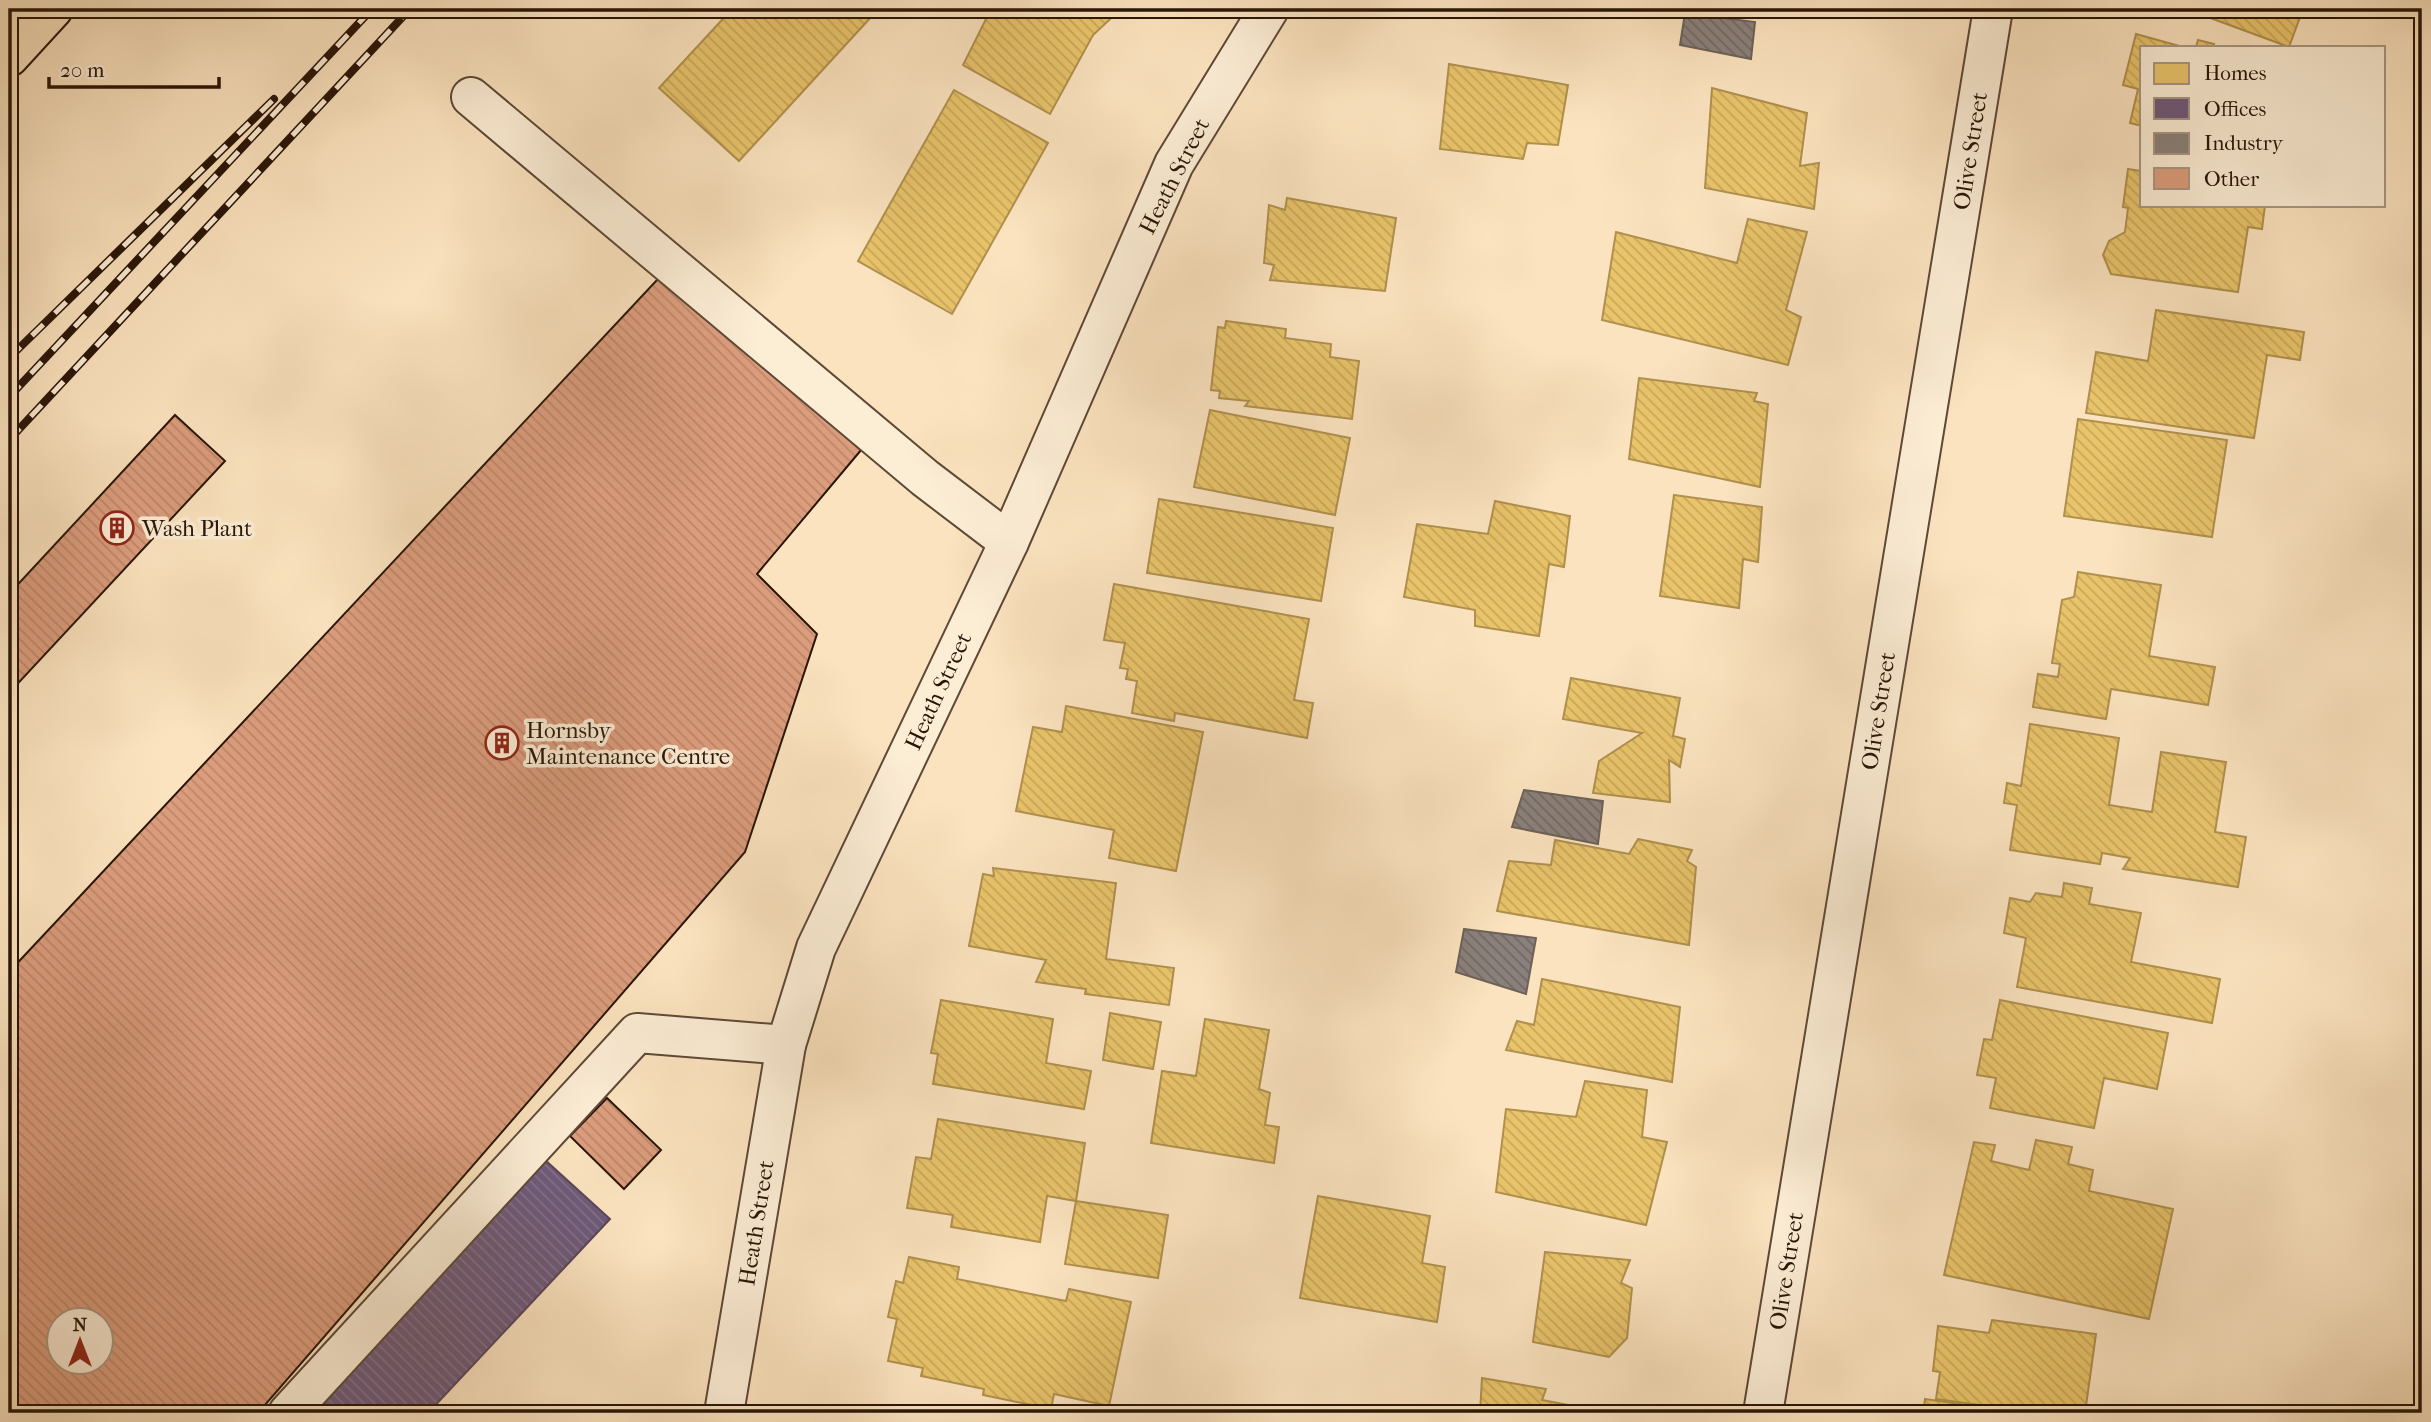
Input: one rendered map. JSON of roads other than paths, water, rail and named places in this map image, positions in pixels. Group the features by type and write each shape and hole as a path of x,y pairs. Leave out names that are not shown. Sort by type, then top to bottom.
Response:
{"main road":[{"path":"9,57 53,9"}],"street":[{"name":"Heath Street","path":"724,1413 786,1045 816,948 1009,542 1174,164 1269,9"},
{"name":"Olive Street","path":"1763,1413 1993,9"},
{"path":"471,97 925,478 1009,542"},
{"path":"288,1413 637,1033 786,1045"}],"railway":[{"path":"9,397 372,9"},
{"path":"9,440 410,9"},
{"path":"9,358 274,99"}],"place":[{"name":"Wash Plant","path":"117,528"},
{"name":"Hornsby Maintenance Centre","path":"502,743"}]}
